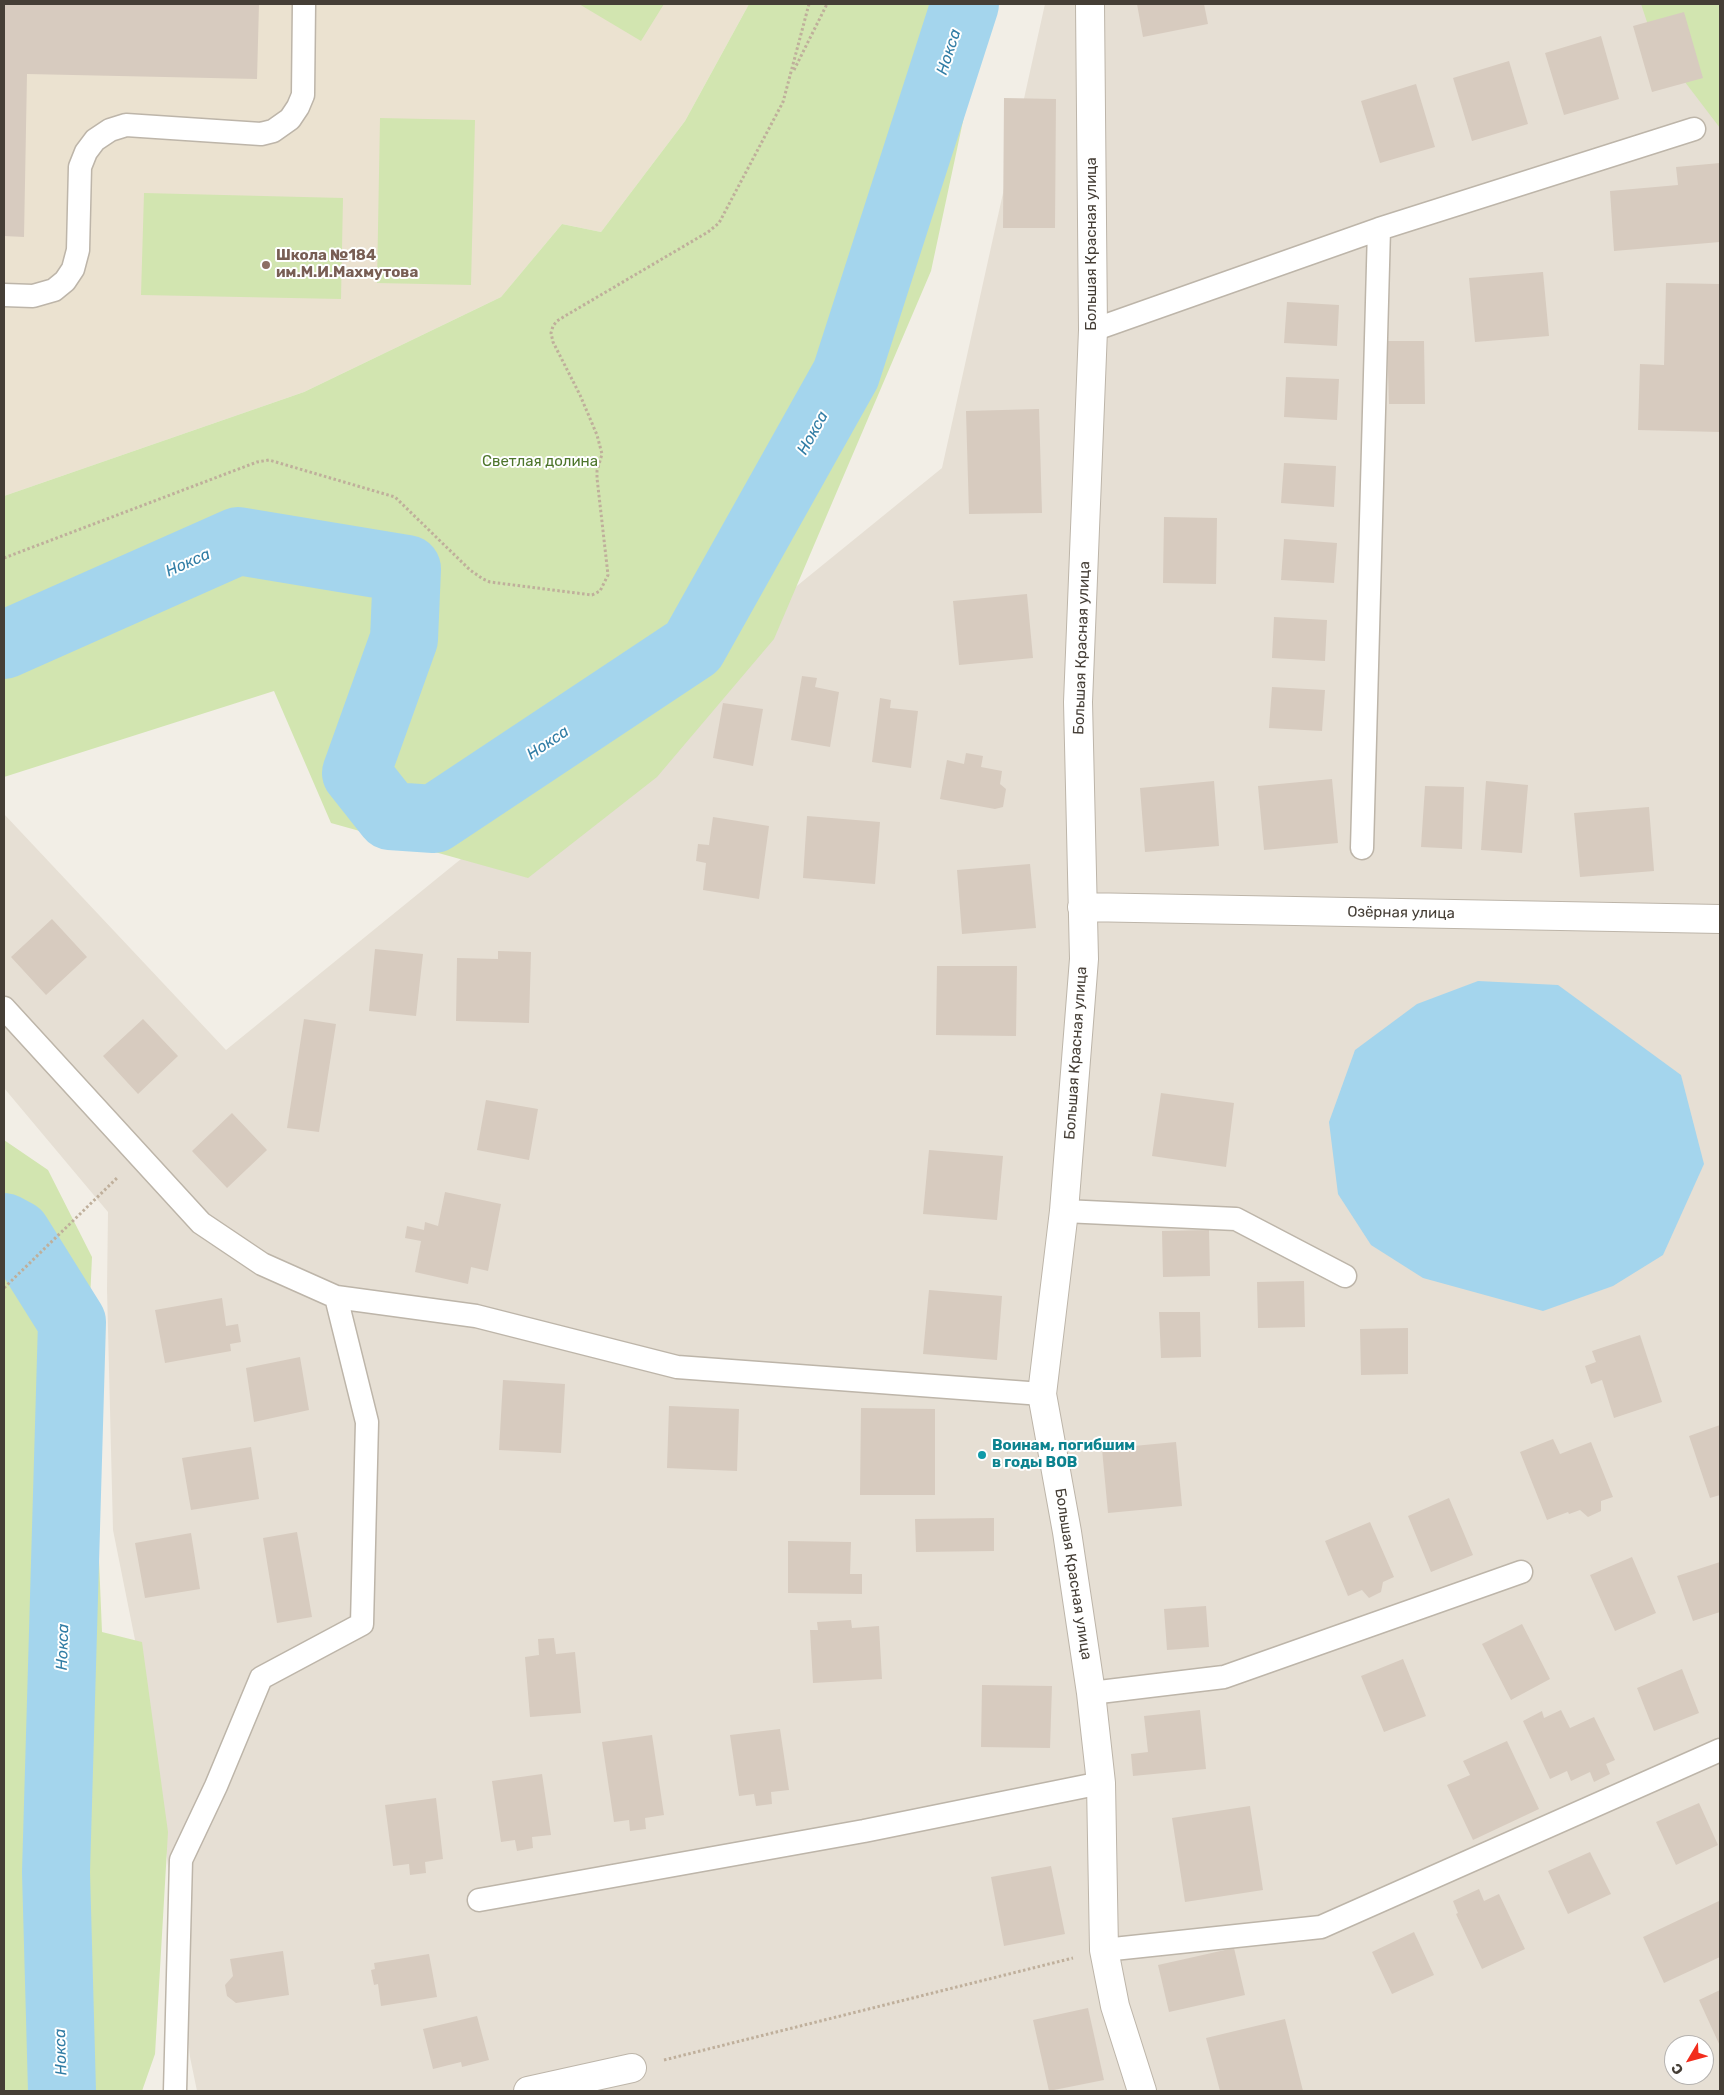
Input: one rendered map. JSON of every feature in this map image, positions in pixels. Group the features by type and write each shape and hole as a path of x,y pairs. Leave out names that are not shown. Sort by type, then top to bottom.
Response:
{"street":[{"name":"Большая Красная улица","path":"1090,4 1093,330 1078,702 1084,959 1064,1211 1042,1394 1067,1532 1091,1693 1100,1783 1104,1950 1115,2006 1142,2091"},
{"name":"Озёрная улица","path":"1082,907 1720,919"},
{"path":"528,2091 632,2068"}],"lane":[{"path":"4,295 33,296 54,290 65,281 73,269 78,250 80,167 86,152 95,140 110,130 126,125 261,134 273,131 290,119 303,95 304,4"},
{"path":"1093,330 1380,229 1694,128"},
{"path":"1362,848 1380,229"},
{"path":"4,1008 201,1223 262,1264 336,1297 476,1316 677,1367 1042,1394"},
{"path":"1064,1211 1236,1219 1345,1276"},
{"path":"175,2091 181,1860 216,1786 261,1678 362,1624 367,1422 336,1297"},
{"path":"1091,1693 1224,1678 1521,1572"},
{"path":"1104,1950 1321,1927 1720,1750"},
{"path":"479,1900 864,1831 1100,1783"}],"path":[{"path":"4,558 257,462 269,460 395,498 470,570 490,582 592,595 604,586 608,574 597,478 602,454 597,435 580,395 553,342 551,333 553,326 565,316 708,232 719,223 778,114 791,76 809,4"},
{"path":"791,76 827,4"},
{"path":"4,1288 114,1181"},
{"path":"632,2068 1104,1950"}],"shaded area":[{"name":"Школа №184 им.М.И.Махмутова","path":"4,4 749,4 685,121 601,232 562,224 501,297 304,392 4,496"},
{"path":"1045,4 1720,4 1720,2091 197,2091 190,2057 177,1934 144,1685 113,1530 107,1289 108,1212 4,1088 4,814 226,1050 942,468"}],"green space":[{"path":"579,4 664,4 641,41"},
{"name":"Светлая долина","path":"749,4 988,4 931,271 774,639 657,777 528,878 331,823 274,691 4,777 4,496 304,392 501,297 562,224 601,232 685,121"},
{"path":"1641,4 1720,4 1720,128 1653,40"},
{"path":"380,118 475,120 471,285 377,283"},
{"path":"144,193 343,198 341,299 141,295"},
{"path":"4,1140 48,1170 92,1257 89,1321 102,1632 142,1642 168,1832 155,2054 142,2091 4,2091"}],"water":[{"path":"1478,981 1558,985 1681,1075 1704,1164 1663,1255 1613,1286 1543,1311 1423,1278 1371,1245 1338,1194 1329,1122 1355,1050 1417,1004"}],"building":[{"path":"4,4 259,4 257,79 27,74 24,237 4,236"},
{"path":"1137,4 1204,4 1208,24 1143,37"},
{"path":"1684,12 1703,78 1652,92 1633,26"},
{"path":"1601,36 1619,99 1564,115 1545,53"},
{"path":"1509,61 1528,124 1472,141 1453,78"},
{"path":"1416,84 1435,147 1380,163 1361,101"},
{"path":"1004,98 1056,99 1055,228 1003,228"},
{"path":"1720,163 1720,242 1614,251 1610,191 1678,185 1676,167"},
{"path":"1543,272 1549,336 1475,342 1469,278"},
{"path":"1666,283 1720,284 1720,432 1638,430 1640,364 1664,365"},
{"path":"1287,302 1339,305 1337,346 1284,343"},
{"path":"1387,341 1424,341 1425,404 1389,404"},
{"path":"1286,377 1339,379 1337,420 1284,417"},
{"path":"1039,409 1042,513 969,514 966,411"},
{"path":"1284,463 1336,466 1334,507 1281,503"},
{"path":"1164,517 1217,518 1216,584 1163,583"},
{"path":"1284,539 1337,543 1334,583 1281,580"},
{"path":"1027,594 1033,658 959,665 953,601"},
{"path":"1274,617 1327,620 1325,661 1272,658"},
{"path":"802,676 817,678 815,687 839,692 830,747 791,740"},
{"path":"1272,687 1325,690 1322,731 1269,728"},
{"path":"880,698 891,700 890,708 918,711 911,768 872,762"},
{"path":"723,703 763,709 753,766 713,758"},
{"path":"966,753 983,756 981,767 1002,771 1000,784 1006,789 1003,807 995,809 940,799 947,760 964,764"},
{"path":"1332,779 1338,843 1264,850 1258,786"},
{"path":"1214,781 1219,846 1145,852 1140,788"},
{"path":"1486,781 1528,785 1522,853 1481,850"},
{"path":"1425,786 1464,787 1462,849 1421,847"},
{"path":"1649,807 1654,871 1580,877 1574,813"},
{"path":"807,816 880,822 875,884 803,878"},
{"path":"713,817 769,826 759,899 703,890 706,863 696,861 698,844 709,845"},
{"path":"1030,864 1036,928 962,934 957,870"},
{"path":"52,919 87,957 46,995 11,957"},
{"path":"375,949 423,954 416,1016 369,1011"},
{"path":"498,951 531,952 529,1023 456,1021 457,958 498,959"},
{"path":"937,966 1017,966 1016,1036 936,1035"},
{"path":"143,1019 178,1056 138,1094 103,1056"},
{"path":"304,1019 336,1024 319,1132 287,1128"},
{"path":"1161,1093 1234,1103 1226,1167 1152,1156"},
{"path":"486,1100 538,1109 529,1160 477,1150"},
{"path":"232,1113 267,1150 227,1188 192,1151"},
{"path":"929,1150 1003,1156 997,1220 923,1214"},
{"path":"445,1192 501,1204 488,1271 471,1267 468,1284 415,1272 421,1241 405,1238 407,1226 424,1230 425,1222 438,1226"},
{"path":"1209,1230 1210,1276 1163,1277 1162,1231"},
{"path":"1304,1281 1305,1327 1258,1328 1257,1282"},
{"path":"929,1290 1002,1296 997,1360 923,1354"},
{"path":"222,1298 226,1326 238,1324 241,1342 230,1344 231,1351 165,1363 155,1310"},
{"path":"1159,1312 1200,1312 1201,1357 1161,1358"},
{"path":"1408,1328 1408,1374 1361,1375 1360,1329"},
{"path":"1640,1335 1662,1402 1614,1418 1602,1380 1591,1384 1585,1366 1596,1362 1592,1351"},
{"path":"300,1357 309,1410 254,1422 246,1368"},
{"path":"503,1380 565,1384 561,1453 499,1450"},
{"path":"669,1406 739,1409 737,1471 667,1468"},
{"path":"861,1408 935,1409 935,1495 860,1495"},
{"path":"1720,1425 1720,1495 1710,1498 1689,1436"},
{"path":"1553,1439 1560,1454 1591,1442 1613,1497 1601,1501 1601,1511 1588,1517 1580,1510 1569,1514 1568,1512 1547,1520 1520,1452"},
{"path":"1176,1442 1182,1506 1108,1513 1102,1449"},
{"path":"251,1447 259,1499 191,1510 182,1458"},
{"path":"1449,1498 1473,1555 1431,1572 1408,1516"},
{"path":"994,1518 994,1551 916,1552 915,1519"},
{"path":"1370,1522 1394,1577 1383,1582 1381,1592 1369,1598 1362,1590 1348,1596 1325,1541"},
{"path":"297,1532 312,1617 277,1623 263,1538"},
{"path":"191,1533 200,1589 145,1598 135,1543"},
{"path":"788,1541 851,1542 850,1574 862,1574 862,1594 788,1593"},
{"path":"1632,1557 1656,1613 1615,1631 1590,1575"},
{"path":"1720,1562 1720,1612 1693,1621 1677,1576"},
{"path":"1206,1606 1209,1647 1167,1650 1164,1609"},
{"path":"851,1620 852,1628 879,1626 882,1679 813,1683 810,1630 818,1630 817,1622"},
{"path":"1522,1624 1550,1679 1511,1700 1482,1644"},
{"path":"554,1638 556,1654 575,1652 581,1713 530,1717 525,1657 539,1655 538,1639"},
{"path":"1403,1659 1426,1716 1384,1732 1361,1676"},
{"path":"1682,1669 1699,1713 1654,1731 1637,1688"},
{"path":"982,1685 1052,1686 1050,1748 981,1747"},
{"path":"1200,1710 1206,1769 1133,1776 1131,1754 1148,1752 1144,1716"},
{"path":"1561,1710 1570,1728 1594,1717 1615,1760 1606,1764 1610,1774 1594,1782 1590,1772 1571,1781 1567,1771 1550,1779 1523,1721 1542,1711 1544,1718"},
{"path":"780,1729 789,1790 771,1792 772,1804 756,1806 754,1794 739,1796 730,1735"},
{"path":"652,1735 664,1815 645,1818 646,1829 630,1831 629,1820 614,1822 602,1742"},
{"path":"1507,1741 1539,1809 1473,1840 1447,1785 1470,1775 1463,1761"},
{"path":"542,1774 551,1835 532,1837 533,1848 517,1851 515,1840 501,1842 492,1781"},
{"path":"436,1798 443,1859 425,1862 426,1873 410,1875 409,1864 393,1866 385,1805"},
{"path":"1699,1803 1718,1845 1676,1865 1656,1822"},
{"path":"1250,1806 1263,1890 1185,1902 1172,1818"},
{"path":"1590,1852 1611,1894 1568,1914 1548,1871"},
{"path":"1051,1866 1065,1934 1004,1946 991,1877"},
{"path":"1479,1889 1484,1901 1499,1894 1525,1949 1482,1969 1456,1914 1458,1913 1453,1901"},
{"path":"1719,1901 1720,1957 1664,1983 1643,1937"},
{"path":"1414,1932 1434,1975 1392,1994 1372,1952"},
{"path":"1234,1948 1245,1995 1169,2012 1158,1965"},
{"path":"283,1951 289,1995 236,2003 227,1996 225,1985 233,1976 230,1959"},
{"path":"429,1954 437,1997 381,2006 378,1984 374,1985 371,1970 375,1969 374,1963"},
{"path":"1720,1990 1720,2046 1699,2000"},
{"path":"1088,2008 1104,2080 1049,2091 1033,2020"},
{"path":"477,2016 489,2060 462,2067 461,2062 433,2069 423,2029"},
{"path":"1285,2019 1303,2091 1220,2091 1206,2038"}],"waterway":[{"name":"Нокса","path":"4,645 238,541 407,569 404,639 356,773 390,816 434,819 693,647 846,374 965,4"},
{"name":"Нокса","path":"4,1227 17,1234 72,1322 56,1872 62,2091"}],"place":[{"name":"Школа №184 им.М.И.Махмутова","path":"266,265"},
{"name":"Воинам, погибшим в годы ВОВ","path":"982,1455"}]}
